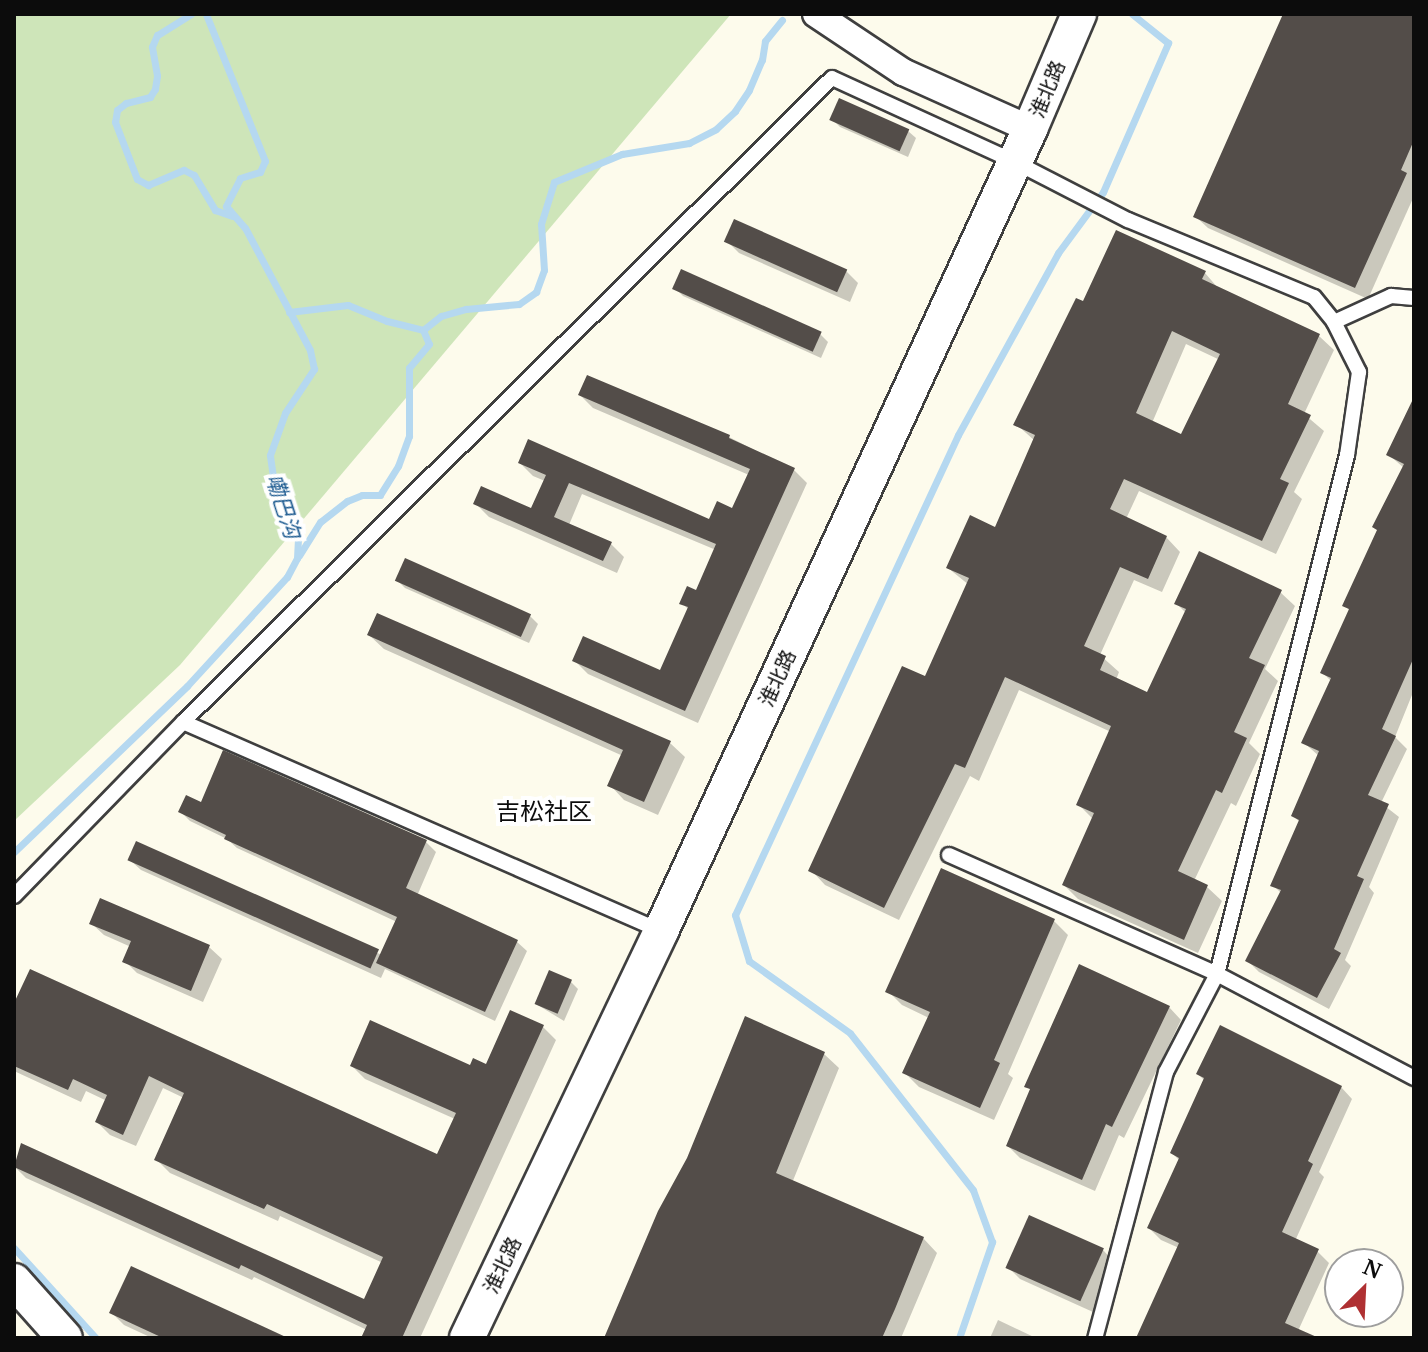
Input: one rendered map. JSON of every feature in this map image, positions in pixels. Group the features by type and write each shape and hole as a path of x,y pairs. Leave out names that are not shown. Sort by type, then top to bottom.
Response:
{"street":[{"path":"816,14 903,72 1030,129"},
{"name":"淮北路","path":"467,1338 661,931 1030,129 1079,14"},
{"path":"14,1281 65,1338"}],"lane":[{"path":"14,896 183,722 832,78 1013,161 1128,220 1314,297 1334,322 1359,372 1347,455 1217,974 1166,1072 1095,1338"},
{"path":"1334,322 1391,296 1414,298"},
{"path":"183,722 661,931"},
{"path":"949,855 1217,974 1414,1078"}],"green space":[{"path":"14,14 731,14 180,665 14,821"}],"building":[{"path":"1283,14 1414,14 1414,140 1401,170 1407,173 1355,288 1193,217"},
{"path":"839,98 909,129 900,151 829,120"},
{"path":"734,219 847,269 837,292 724,242"},
{"path":"1116,230 1206,271 1202,279 1320,334 1288,404 1311,415 1280,479 1289,483 1262,541 1124,479 1110,509 1167,536 1148,579 1120,567 1084,646 1106,656 1100,670 1147,692 1186,609 1174,604 1199,551 1282,590 1249,658 1265,665 1234,732 1247,738 1222,793 1216,790 1178,871 1208,885 1184,940 1062,885 1094,813 1076,805 1111,726 1005,677 965,768 955,764 884,908 808,871 902,666 925,676 969,578 946,568 970,515 995,527 1035,435 1013,425 1076,298 1083,301","holes":["1172,331 1220,354 1181,434 1136,413"]},
{"path":"681,269 822,332 813,352 672,289"},
{"path":"587,375 730,435 729,438 795,468 685,711 572,661 583,636 660,670 688,607 679,604 687,586 696,590 716,544 569,483 554,517 612,542 603,561 473,504 481,486 531,508 546,475 518,463 528,439 709,519 717,501 732,508 750,469 578,395"},
{"path":"1414,397 1414,657 1382,729 1396,736 1368,795 1389,804 1357,876 1364,879 1334,949 1341,953 1317,998 1245,961 1281,890 1270,886 1299,820 1291,816 1319,751 1301,743 1331,678 1320,673 1349,609 1342,606 1377,530 1372,527 1404,464 1386,455"},
{"path":"405,558 531,614 521,637 395,581"},
{"path":"377,613 671,741 644,802 607,786 623,750 367,635"},
{"path":"223,750 427,840 406,888 518,940 485,1012 376,963 397,917 224,839 226,835 178,812 186,795 201,802"},
{"path":"136,841 379,949 370,968 127,860"},
{"path":"941,868 1055,919 994,1060 1000,1063 980,1108 902,1073 930,1012 885,992"},
{"path":"100,898 210,945 191,991 122,962 131,941 89,924"},
{"path":"1079,964 1170,1006 1112,1127 1106,1124 1082,1180 1006,1146 1030,1089 1024,1087"},
{"path":"30,969 437,1154 456,1113 350,1066 370,1020 470,1065 473,1058 486,1064 510,1010 544,1025 402,1338 361,1338 367,1325 241,1265 239,1269 14,1167 21,1143 364,1299 383,1257 267,1204 264,1209 154,1160 184,1093 149,1076 123,1135 95,1122 107,1095 73,1079 68,1090 14,1066 14,1003"},
{"path":"549,970 572,980 558,1014 535,1004"},
{"path":"745,1016 825,1052 776,1173 924,1237 895,1309 882,1338 604,1338 658,1211 687,1158"},
{"path":"1220,1025 1342,1086 1308,1161 1313,1164 1282,1232 1319,1249 1285,1323 1319,1338 1136,1338 1179,1243 1147,1228 1179,1158 1170,1153 1204,1078 1196,1074"},
{"path":"1029,1215 1104,1248 1080,1301 1005,1268"},
{"path":"131,1266 288,1338 163,1338 109,1313"}],"waterway":[{"path":"191,14 157,35 152,47 157,76 155,89 150,97 126,103 117,110 115,122 137,179 148,185 184,170 194,175 215,210 232,216"},
{"name":"嘞巴沟","path":"14,852 187,686 287,577 297,558 298,537 273,477 270,455 285,413 314,369 310,350 245,228 226,206 240,178 260,172 265,161 206,14"},
{"path":"959,1338 992,1242 973,1190 850,1033 749,961 735,915 958,435 1058,253 1103,192 1168,43 1132,14"},
{"path":"423,330 441,316 466,309 519,304 536,292 544,270 541,224 554,182 622,154 689,143 716,129 735,111 749,90 762,60 765,41 782,20"},
{"path":"289,312 348,305 387,321 423,330 429,344 409,368 409,436 398,466 380,495 362,495 347,501 320,522 299,556"},
{"name":"嘞巴沟","path":"14,1248 96,1338"}],"district":[{"name":"吉松社区","path":"544,811"}]}
